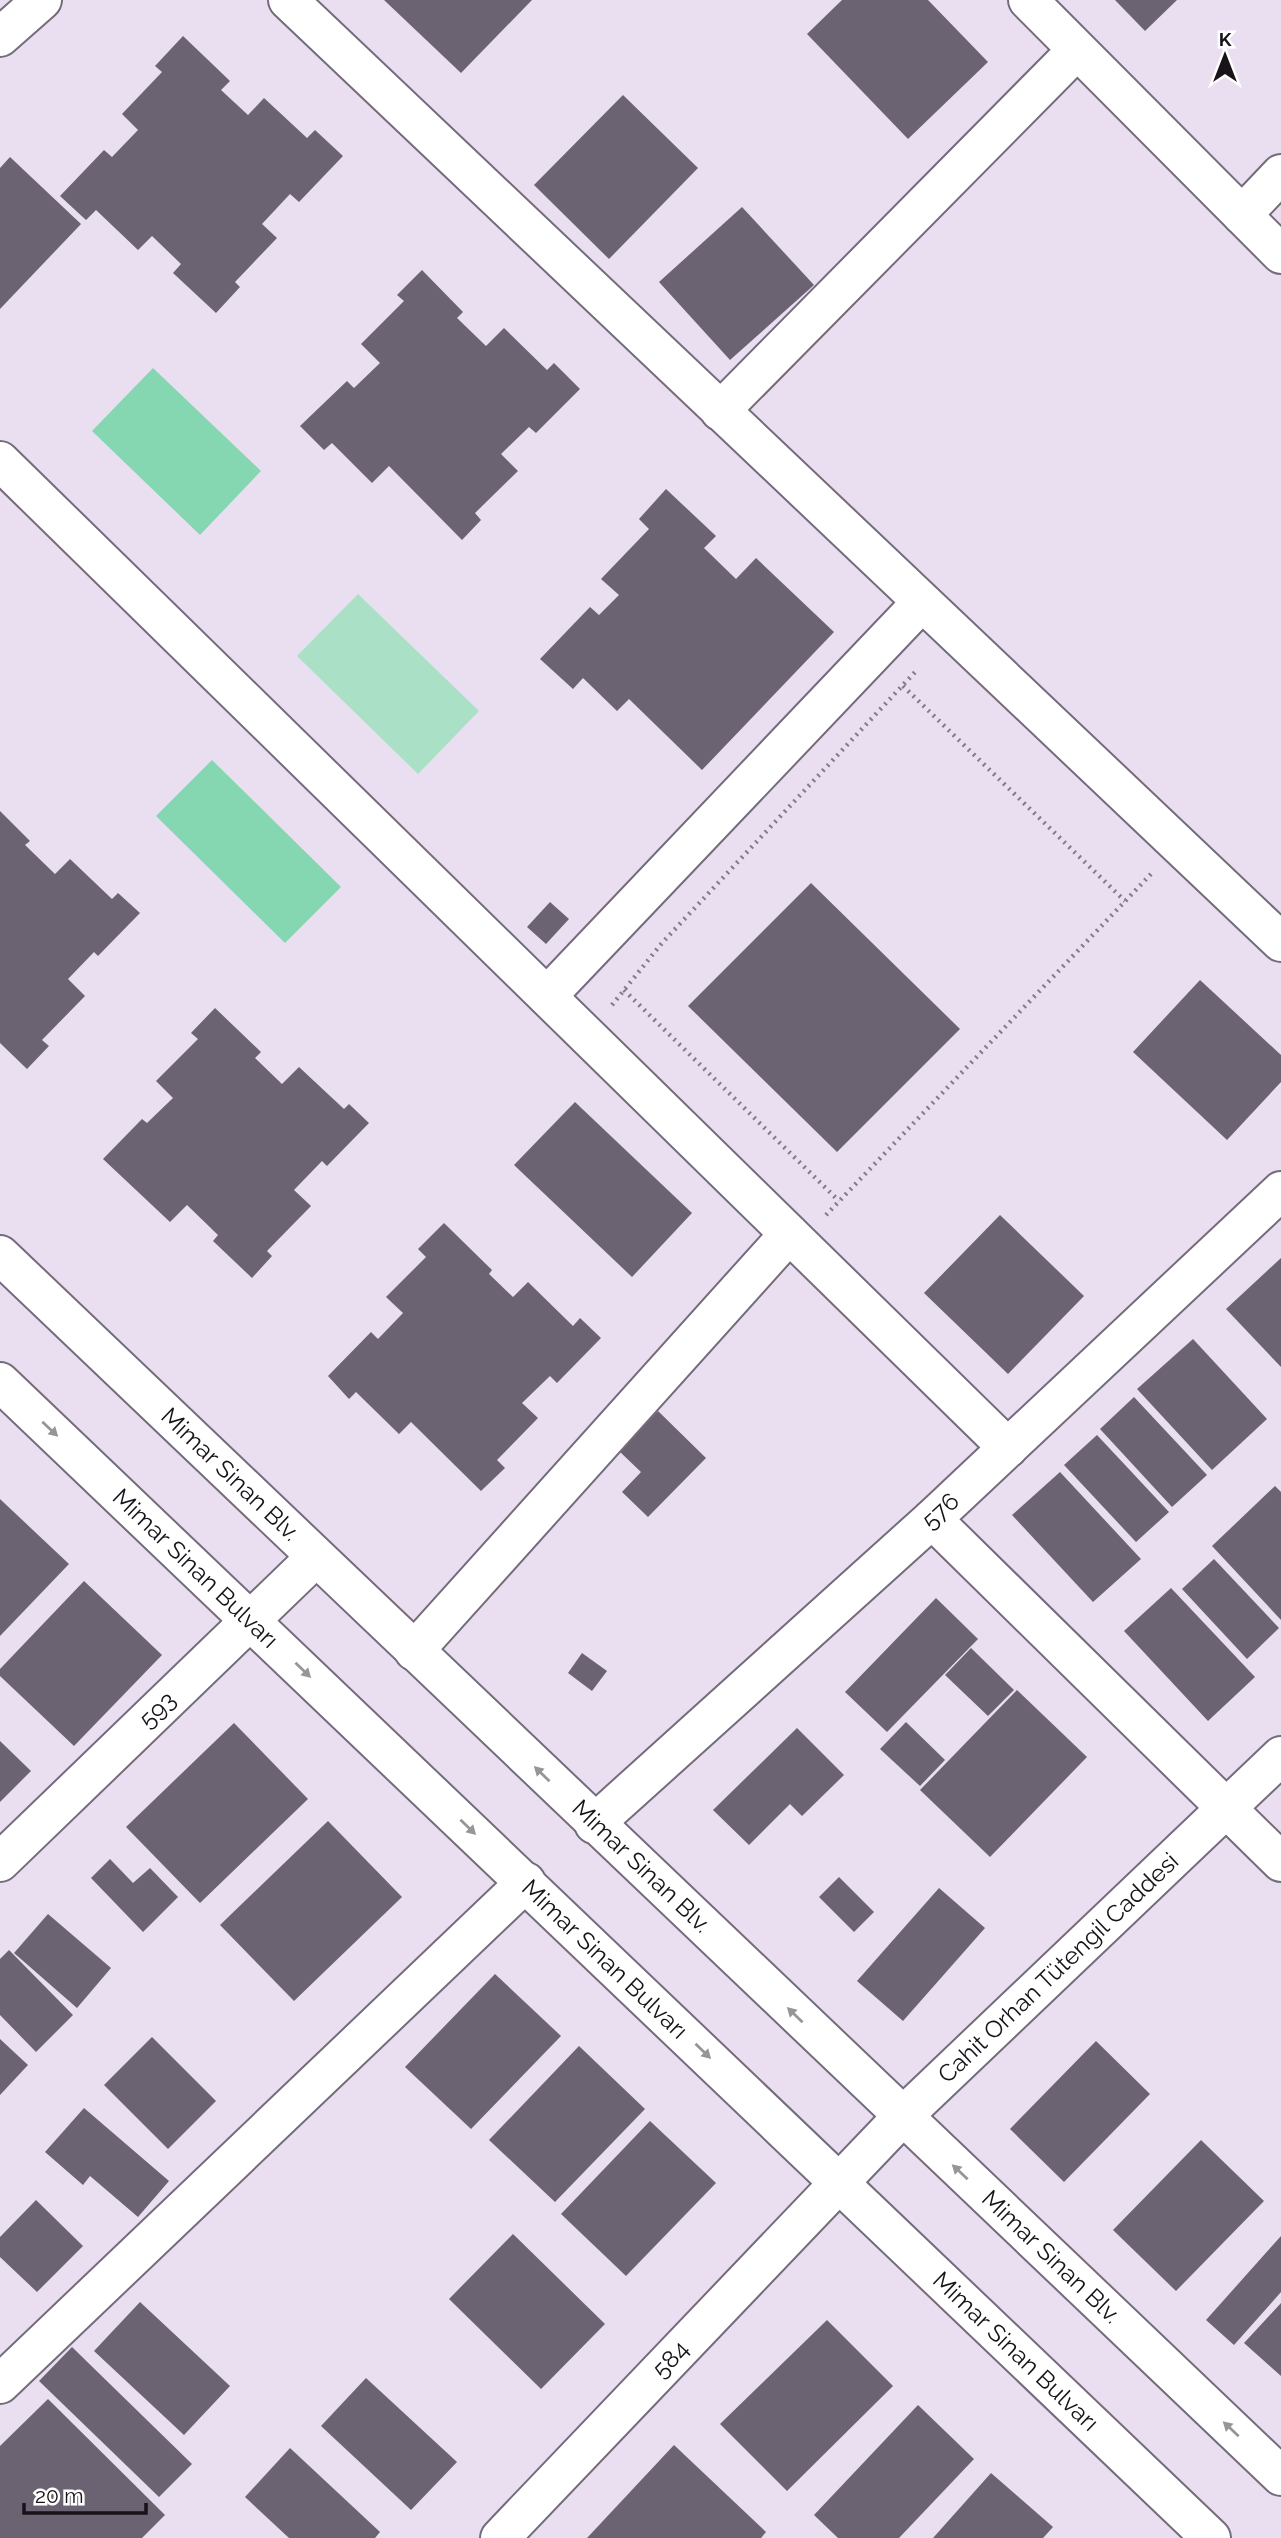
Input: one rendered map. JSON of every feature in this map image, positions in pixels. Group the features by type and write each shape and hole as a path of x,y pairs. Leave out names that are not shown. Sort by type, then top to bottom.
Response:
{"street":[{"path":"0,37 42,0"},
{"path":"288,0 951,632 1281,942"},
{"path":"1028,0 1281,254"},
{"path":"720,411 1077,50"},
{"path":"1242,215 1281,174"},
{"path":"0,461 1007,1448"},
{"path":"547,996 921,603"},
{"name":"576","path":"594,1824 932,1519 1281,1191"},
{"path":"414,1651 794,1238"},
{"name":"Mimar Sinan Blv.","path":"0,1255 1281,2476"},
{"name":"Mimar Sinan Bulvarı","path":"0,1381 1211,2538"},
{"path":"932,1519 1281,1862"},
{"name":"593","path":"0,1862 316,1557"},
{"name":"Cahit Orhan Tütengil Caddesi","path":"841,2183 902,2117 1281,1756"},
{"path":"0,2384 526,1882"},
{"name":"584","path":"500,2538 841,2183"}],"path":[{"path":"587,1035 662,943 951,632"},
{"path":"903,686 1125,901"},
{"path":"794,1238 839,1201 1178,845"},
{"path":"624,990 839,1201"}],"shaded area":[{"path":"153,368 261,471 200,535 92,431"},
{"path":"358,594 479,711 418,774 297,656"},
{"path":"212,760 341,887 285,943 156,816"}],"building":[{"path":"384,0 532,0 461,73"},
{"path":"842,0 928,0 988,62 908,139 807,34"},
{"path":"1115,0 1177,0 1145,31"},
{"path":"183,36 230,81 221,90 248,115 264,98 307,138 315,130 343,156 299,202 290,194 262,224 277,238 235,282 240,287 216,313 173,273 181,264 152,236 138,250 96,210 86,220 60,196 104,150 112,157 138,130 122,114 162,72 155,66"},
{"path":"623,95 698,168 609,259 534,185"},
{"path":"10,157 81,224 0,309 0,168"},
{"path":"742,207 814,285 730,360 659,282"},
{"path":"422,270 463,312 457,318 486,346 504,328 547,370 554,363 580,389 536,433 529,427 501,454 518,471 475,513 481,520 462,540 389,466 372,483 332,443 324,450 300,426 347,381 354,388 380,363 361,344 404,301 397,295"},
{"path":"666,489 716,536 704,548 736,579 756,558 834,632 702,770 629,699 617,711 583,678 573,689 540,659 590,607 599,615 619,595 601,579 649,529 639,519"},
{"path":"0,811 30,841 25,845 55,874 70,859 112,899 118,893 140,913 98,956 94,952 68,979 85,996 42,1040 49,1046 27,1069 0,1043"},
{"path":"811,883 960,1029 837,1152 688,1006"},
{"path":"550,902 569,919 546,944 527,927"},
{"path":"1200,980 1281,1055 1281,1082 1227,1140 1133,1052"},
{"path":"215,1008 261,1052 255,1058 282,1084 299,1067 344,1109 349,1104 369,1123 327,1166 322,1161 294,1190 311,1206 267,1251 272,1256 252,1278 213,1241 218,1235 187,1205 170,1222 103,1159 142,1119 147,1123 173,1098 156,1081 198,1039 191,1033"},
{"path":"575,1102 692,1213 632,1277 514,1165"},
{"path":"1000,1215 1084,1296 1008,1374 924,1293"},
{"path":"444,1223 492,1270 489,1274 513,1297 528,1282 573,1326 580,1318 601,1338 557,1383 550,1376 522,1403 538,1418 497,1460 505,1468 481,1491 411,1422 399,1434 356,1392 349,1399 328,1376 371,1332 378,1339 403,1313 386,1297 426,1257 418,1249"},
{"path":"1281,1258 1281,1367 1226,1309"},
{"path":"1193,1339 1267,1419 1212,1470 1137,1389"},
{"path":"1134,1397 1207,1475 1172,1507 1100,1429"},
{"path":"658,1411 706,1458 648,1517 622,1492 641,1472 619,1451"},
{"path":"1097,1435 1169,1512 1136,1542 1064,1465"},
{"path":"1060,1472 1141,1559 1093,1602 1012,1515"},
{"path":"1275,1486 1281,1492 1281,1620 1212,1546"},
{"path":"0,1499 69,1564 0,1636"},
{"path":"1214,1559 1279,1628 1247,1659 1182,1589"},
{"path":"84,1581 162,1655 74,1746 0,1676 0,1669"},
{"path":"1171,1588 1255,1677 1208,1721 1124,1631"},
{"path":"936,1598 978,1639 887,1732 845,1692"},
{"path":"971,1648 1014,1690 988,1716 945,1675"},
{"path":"582,1653 607,1671 592,1691 568,1673"},
{"path":"1017,1690 1087,1757 990,1857 920,1790"},
{"path":"906,1722 945,1760 920,1786 880,1749"},
{"path":"234,1723 308,1799 200,1903 126,1827"},
{"path":"797,1728 844,1775 802,1816 790,1804 749,1845 713,1810"},
{"path":"0,1741 31,1771 0,1802"},
{"path":"328,1821 402,1897 294,2001 220,1925"},
{"path":"110,1859 133,1883 150,1868 178,1897 143,1932 91,1878"},
{"path":"839,1877 874,1912 854,1932 819,1897"},
{"path":"939,1888 985,1928 903,2021 857,1981"},
{"path":"48,1914 111,1968 77,2008 14,1953"},
{"path":"9,1950 73,2015 36,2052 0,2015 0,1959"},
{"path":"495,1974 561,2036 471,2129 405,2067"},
{"path":"152,2037 216,2101 168,2149 104,2085"},
{"path":"0,2039 28,2065 0,2095"},
{"path":"1096,2041 1150,2094 1064,2182 1010,2129"},
{"path":"579,2046 645,2109 555,2202 489,2140"},
{"path":"84,2108 169,2181 138,2217 90,2176 83,2185 45,2152"},
{"path":"650,2121 716,2183 626,2276 561,2214"},
{"path":"1201,2140 1264,2201 1176,2291 1113,2230"},
{"path":"36,2200 83,2246 37,2292 0,2257 0,2237"},
{"path":"513,2234 605,2324 541,2389 449,2299"},
{"path":"1281,2236 1281,2292 1234,2345 1206,2320"},
{"path":"140,2302 230,2386 184,2435 94,2351"},
{"path":"1281,2303 1281,2376 1244,2343"},
{"path":"827,2320 893,2386 787,2491 720,2424"},
{"path":"72,2347 192,2464 159,2497 39,2381"},
{"path":"366,2378 457,2462 411,2510 321,2426"},
{"path":"48,2399 165,2515 142,2538 0,2538 0,2446"},
{"path":"918,2405 974,2459 899,2538 838,2538 814,2515"},
{"path":"674,2445 766,2532 761,2538 587,2538"},
{"path":"290,2448 380,2532 375,2538 289,2538 245,2497"},
{"path":"991,2473 1053,2527 1043,2538 933,2538"}]}
